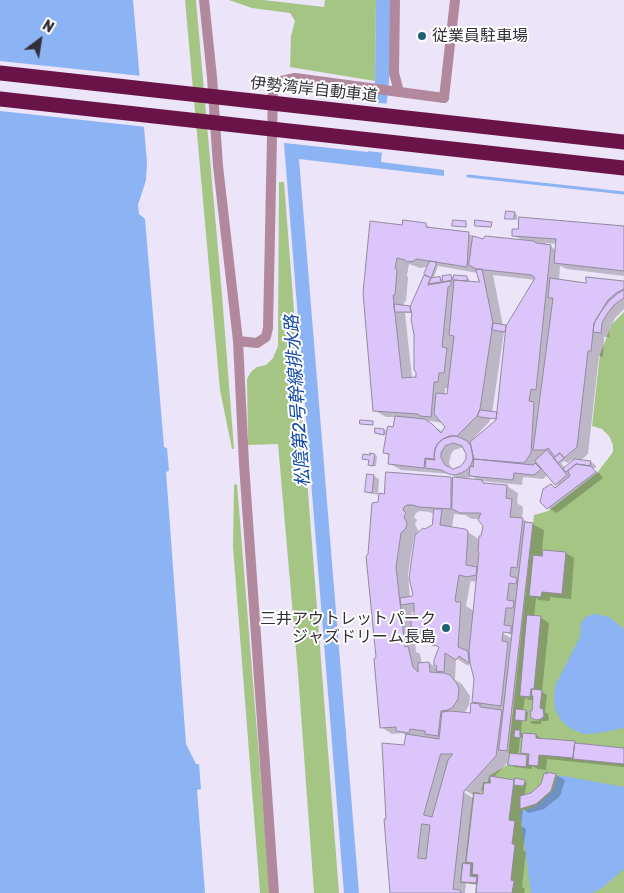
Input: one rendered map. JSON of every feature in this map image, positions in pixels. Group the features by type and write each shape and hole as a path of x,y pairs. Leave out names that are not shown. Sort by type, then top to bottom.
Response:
{"highway":[{"name":"伊勢湾岸自動車道","path":"0,73 624,142"},
{"path":"0,99 624,168"}],"street":[{"path":"204,0 212,77 218,166 238,341 244,474 274,893"},
{"path":"396,0 394,73 396,92"},
{"path":"238,341 257,343 266,336 268,328 273,88 277,82 295,78 444,98 455,0"}],"green space":[{"path":"185,0 196,0 234,449 232,449 220,390"},
{"path":"229,0 263,0 324,7 325,0 376,0 375,81 290,67 291,36 295,21 290,13 252,8"},
{"path":"279,182 284,182 339,893 314,893 298,673 278,444 248,445 247,379 257,367 266,365 273,358 278,346"},
{"path":"624,312 624,893 475,893 476,884 460,883 462,863 465,863 473,792 481,793 483,782 488,782 489,776 507,765 534,515 548,511 597,473 613,452 613,445 609,436 602,429 592,426 600,354 612,324"},
{"path":"237,484 270,893 260,893 233,547 234,485"}],"water":[{"path":"0,0 133,0 147,162 146,180 138,205 139,214 145,219 164,447 167,448 169,471 166,472 186,744 196,764 199,764 201,789 197,790 205,893 0,893"},
{"path":"376,0 391,0 390,70 381,162 444,170 444,176 299,159 359,893 344,893 284,143 368,152 375,81"},
{"path":"596,614 609,617 624,629 624,728 583,734 570,728 561,720 555,709 555,686 580,637 581,623 587,616"},
{"path":"558,775 624,787 624,869 602,888 592,893 531,893 520,812 536,806 553,791"}],"pier":[{"path":"0,61 142,76 147,127 0,111"},
{"path":"370,102 389,104 385,153 281,141 366,150"}],"building":[{"path":"506,211 515,212 514,219 505,219"},
{"path":"519,217 624,226 624,271 554,263 556,239 512,236 512,229 518,229"},
{"path":"403,220 426,223 426,227 469,232 467,267 416,259 407,262 397,258 395,295 393,295 402,378 416,377 414,370 414,335 410,307 424,275 431,278 428,285 451,281 451,285 448,287 442,347 447,348 444,373 439,373 438,382 434,382 431,417 418,414 373,411 363,293 370,221 402,225"},
{"path":"453,220 466,221 466,227 452,226"},
{"path":"475,220 492,222 491,227 475,226"},
{"path":"473,236 483,239 485,236 534,241 551,245 536,390 531,389 529,401 534,402 531,453 523,463 474,459 470,442 496,420 506,326 535,278 532,275 476,269 469,265"},
{"path":"430,261 437,262 431,278 424,274"},
{"path":"476,269 482,269 493,323 480,409 477,416 457,436 449,436 438,443 434,459 425,458 424,468 388,464 389,454 383,453 387,429 388,426 393,427 395,416 425,419 441,433 445,427 434,414 436,393 447,394 454,336 449,335 454,280 479,282"},
{"path":"451,275 452,280 443,282 442,276"},
{"path":"454,275 467,276 467,281 453,280"},
{"path":"440,277 441,282 428,284 431,278"},
{"path":"586,277 624,281 624,289 608,300 594,323 591,351 588,351 577,447 564,458 560,453 555,457 548,448 545,450 533,450 553,298 548,298 550,278 586,283"},
{"path":"624,290 624,298 614,305 602,323 601,333 593,332 594,323 602,310 609,301"},
{"path":"394,304 410,306 411,312 395,312"},
{"path":"493,323 506,325 505,332 492,330"},
{"path":"480,410 497,412 496,419 479,417"},
{"path":"360,420 373,421 373,425 360,424"},
{"path":"375,428 384,429 384,435 375,433"},
{"path":"449,437 461,438 471,446 473,459 471,465 467,470 455,475 441,470 425,468 426,459 435,460 435,449 438,443","holes":["454,443 462,446 466,459 461,466 453,469 445,465 441,458 441,453 445,446"]},
{"path":"547,450 567,475 555,485 535,461"},
{"path":"370,453 375,454 373,466 368,465 369,460 362,459 363,454 370,455"},
{"path":"560,453 564,458 558,463 554,458"},
{"path":"474,459 533,465 535,463 541,469 534,475 514,473 513,480 469,476 470,466 473,467"},
{"path":"575,459 591,461 590,466 576,464 566,472 563,469"},
{"path":"577,464 591,466 596,472 547,509 540,502 543,489 551,484 555,488 570,476 568,471"},
{"path":"386,472 451,477 451,509 412,505 404,507 403,510 406,513 404,517 407,523 406,528 401,533 396,567 405,647 408,646 413,667 418,672 418,663 429,662 430,672 450,675 459,689 458,699 453,707 441,711 438,736 425,734 425,731 410,729 409,733 396,731 396,727 380,728 374,659 376,657 366,556 368,554 372,503 378,502 379,493 384,494"},
{"path":"367,474 374,475 372,493 365,492"},
{"path":"453,477 482,480 483,483 507,485 506,498 512,499 510,517 523,518 517,568 511,567 510,576 517,578 516,584 509,583 507,600 514,601 513,608 506,608 504,625 511,626 511,633 503,632 502,641 508,642 501,706 472,702 474,679 469,651 479,536 481,536 483,526 478,520 481,513 460,513 452,509"},
{"path":"434,509 442,509 440,525 468,531 466,565 477,567 476,575 467,577 459,575 455,600 456,602 461,602 458,647 468,651 469,663 459,656 456,660 445,653 444,672 436,671 437,666 434,665 439,647 423,639 422,641 411,628 411,617 414,616 414,603 401,605 400,598 413,595 409,578 415,535 423,528 425,529 432,525"},
{"path":"525,522 533,523 507,751 499,750"},
{"path":"543,550 566,552 562,594 542,592 541,597 529,596 533,555 542,556"},
{"path":"527,615 541,616 534,689 531,689 530,697 520,696"},
{"path":"532,689 542,690 540,708 543,709 544,716 541,719 531,718"},
{"path":"471,703 480,704 480,707 502,710 496,756 464,791 453,889 460,890 461,893 390,893 384,819 386,819 382,743 404,745 406,734 439,739 442,712 470,713","holes":["441,754 453,754 448,760 432,817 424,815","422,824 430,825 426,859 418,858"]},
{"path":"516,709 526,710 525,721 515,720"},
{"path":"515,730 520,730 520,738 514,737"},
{"path":"523,733 536,734 536,738 575,741 573,758 539,755 538,766 528,765 529,754 521,753"},
{"path":"575,743 624,748 624,764 573,759"},
{"path":"510,753 527,755 526,767 508,765"},
{"path":"547,772 556,774 551,791 536,804 520,809 520,796 531,793 541,784 544,773 547,774"},
{"path":"490,776 514,780 509,820 515,821 512,844 515,844 511,880 514,881 512,893 476,893 478,875 472,874 473,863 466,862 474,793 483,794 484,783 490,783"},
{"path":"515,778 525,780 524,785 514,785"},
{"path":"463,863 471,864 470,876 477,877 476,883 461,882"}],"waterway":[{"path":"468,176 624,193"}],"place":[{"name":"従業員駐車場","path":"422,36"},
{"name":"三井アウトレットパーク ジャズドリーム長島","path":"446,628"}],"water label":[{"name":"松陰第2号幹線排水路","path":"298,401"}]}
